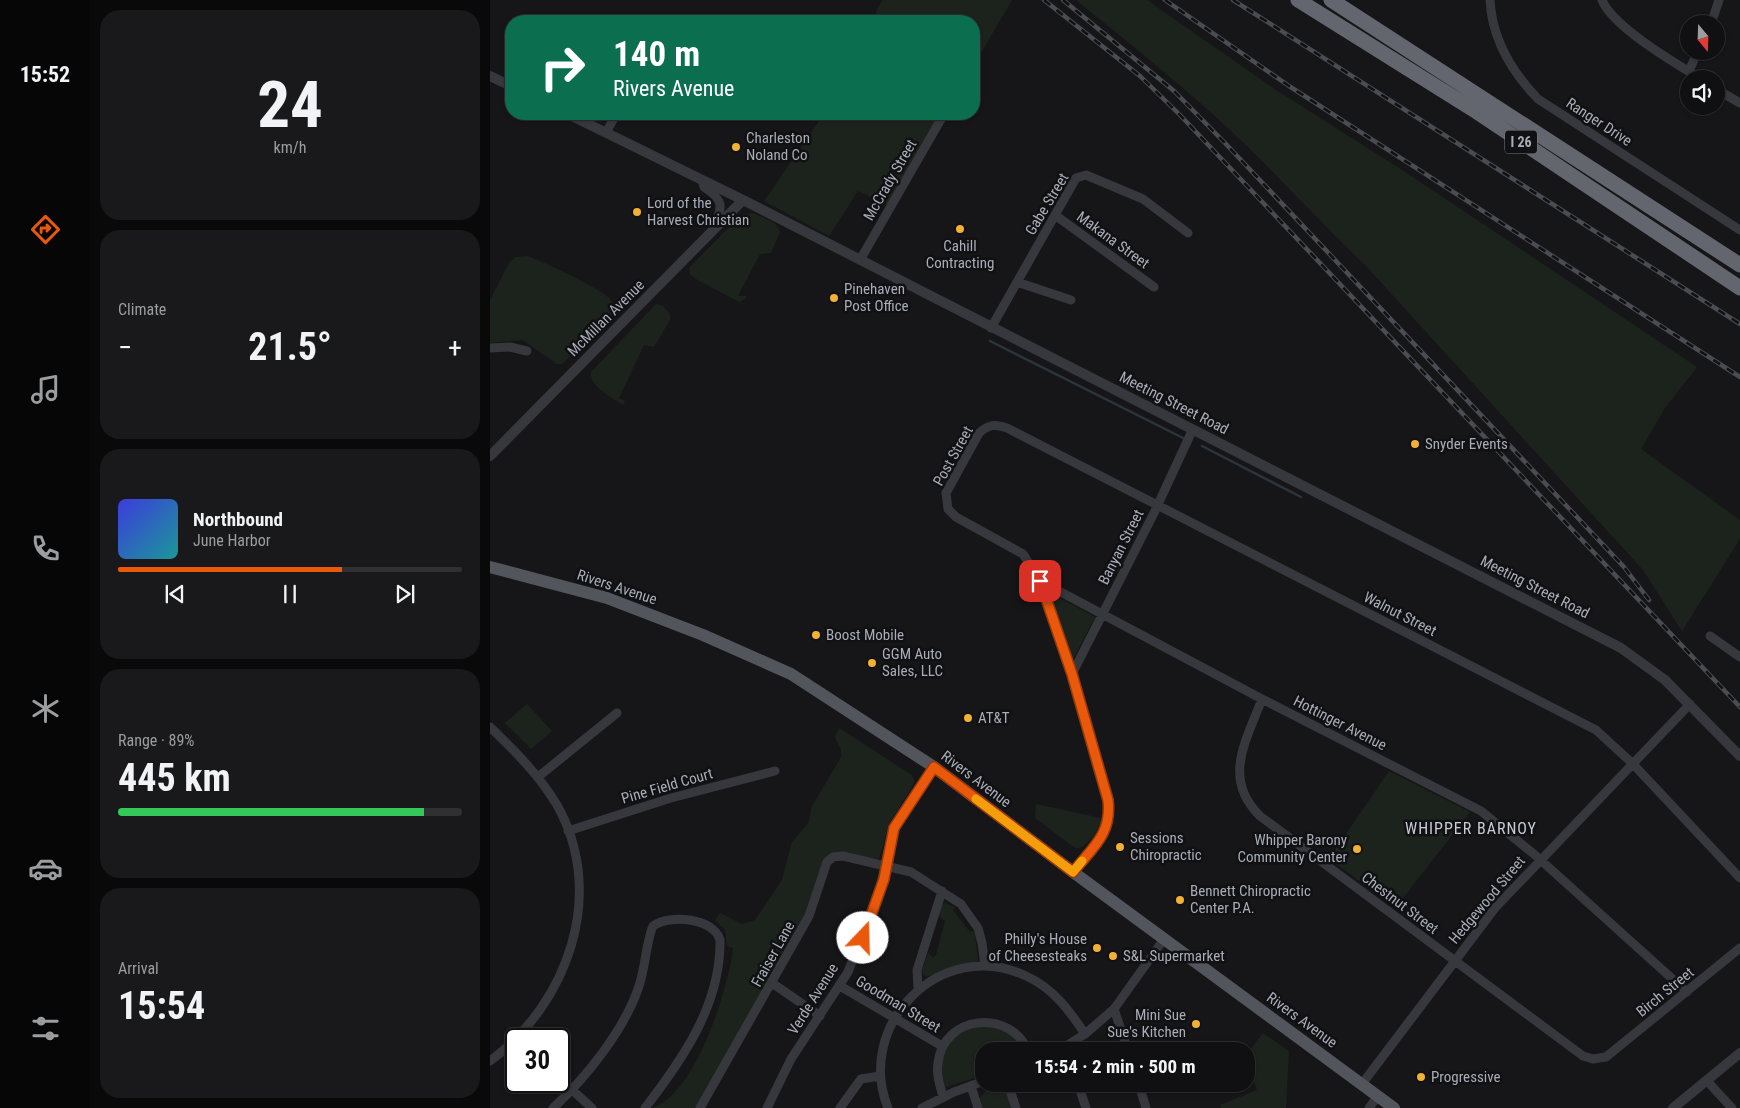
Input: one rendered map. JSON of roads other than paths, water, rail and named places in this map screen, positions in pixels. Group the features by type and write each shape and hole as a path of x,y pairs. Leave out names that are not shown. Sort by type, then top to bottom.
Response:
{"highway":[{"name":"I 26","path":"1298,0 1477,112 1740,288"},
{"name":"I 26","path":"1331,0 1740,265"}],"main road":[{"name":"Rivers Avenue","path":"490,567 607,598 703,635 791,674 934,767 1073,872 1394,1108"}],"street":[{"name":"Ranger Drive","path":"1490,0 1493,23 1506,58 1517,76 1538,99 1740,230"},
{"path":"1602,0 1606,9 1618,22 1688,70"},
{"path":"1714,15 1719,0"},
{"path":"490,76 505,83"},
{"path":"1725,94 1740,103"},
{"name":"Meeting Street Road","path":"580,120 743,200 1192,431 1236,451 1621,648 1665,680 1740,756"},
{"path":"606,133 613,120"},
{"name":"McCrady Street","path":"860,260 941,120"},
{"name":"Gabe Street","path":"991,328 1076,178 1086,174 1143,199 1188,233"},
{"path":"702,180 704,187 715,195 720,202 721,209 712,232"},
{"name":"McMillan Avenue","path":"490,456 743,200"},
{"name":"Makana Street","path":"1055,215 1154,287"},
{"path":"1017,282 1071,300"},
{"path":"490,348 510,347 528,351"},
{"name":"Post Street","path":"956,517 948,508 946,493 979,433 985,427 995,424 1007,428"},
{"name":"Walnut Street","path":"1007,428 1596,730 1632,763 1740,878"},
{"name":"Banyan Street","path":"1072,674 1158,504 1192,431"},
{"name":"Hottinger Avenue","path":"956,517 1022,554 1040,581 1262,699 1481,811 1687,992"},
{"path":"1040,581 1072,674 1108,800 1110,815 1104,833 1073,872"},
{"path":"1710,636 1740,656"},
{"name":"Chestnut Street","path":"1262,699 1240,757 1240,784 1243,795 1250,806 1260,816 1453,961 1583,1056 1593,1059 1606,1057"},
{"name":"Hedgewood Street","path":"1362,1084 1494,908 1690,704"},
{"path":"538,777 617,714"},
{"path":"490,727 538,777 557,806 568,831 578,878 579,912 569,955 555,988 526,1028"},
{"name":"Verde Avenue","path":"767,1108 791,1060 840,986 860,944 879,894 894,828 934,767"},
{"name":"Pine Field Court","path":"568,831 671,798 775,771"},
{"name":"Fraiser Lane","path":"700,1108 809,916 830,858 843,856 886,866"},
{"path":"886,866 911,872 961,904 978,928 982,943 984,966"},
{"path":"918,988 917,970 942,891"},
{"path":"553,1108 572,1091 607,1044 630,1008 643,974 654,926 670,919 702,922 713,927 720,940 709,1001 684,1055 646,1108"},
{"path":"1074,1042 1114,1009 1164,939"},
{"name":"Birch Street","path":"1606,1057 1740,948"},
{"path":"888,1108 880,1076 884,1040 895,1017 918,988 947,973 984,966 1010,970 1039,983 1065,1005 1085,1034"},
{"path":"772,984 820,1016"},
{"name":"Goodman Street","path":"840,986 942,1046"},
{"path":"1114,1009 1125,1042"},
{"path":"943,1097 938,1078 938,1063 946,1038 958,1029 983,1022 997,1023 1008,1027 1023,1042"},
{"path":"490,1061 505,1049"},
{"path":"1673,1108 1740,1054"},
{"path":"840,1108 861,1079 880,1076"},
{"path":"1707,1081 1732,1108"},
{"path":"922,1108 975,1084"},
{"path":"970,1086 978,1108"},
{"path":"572,1091 592,1108"},
{"path":"1011,1092 1016,1108"},
{"path":"1081,1092 1086,1108"},
{"path":"1141,1092 1146,1108"},
{"path":"1369,1108 1378,1096"}],"waterway":[{"path":"990,341 1183,438"},
{"path":"1202,446 1301,497"}],"railway":[{"path":"1044,0 1140,76 1179,114 1740,707"},
{"path":"1063,0 1174,91 1224,142 1624,567 1649,600"},
{"path":"1165,0 1289,86 1740,377"},
{"path":"1233,0 1740,324"}],"place":[{"name":"Charleston Noland Co","path":"736,147"},
{"name":"Lord of the Harvest Christian","path":"637,212"},
{"name":"Cahill Contracting","path":"960,229"},
{"name":"Pinehaven Post Office","path":"834,298"},
{"name":"Snyder Events","path":"1415,444"},
{"name":"Boost Mobile","path":"816,635"},
{"name":"GGM Auto Sales, LLC","path":"872,663"},
{"name":"AT&T","path":"968,718"},
{"name":"Sessions Chiropractic","path":"1120,847"},
{"name":"Whipper Barony Community Center","path":"1357,849"},
{"name":"Bennett Chiropractic Center P.A.","path":"1180,900"},
{"name":"Philly's House of Cheesesteaks","path":"1097,948"},
{"name":"S&L Supermarket","path":"1113,956"},
{"name":"Mini Sue Sue's Kitchen","path":"1196,1024"},
{"name":"Progressive","path":"1421,1077"}],"district":[{"name":"WHIPPER BARNOY","path":"1471,828"}]}
